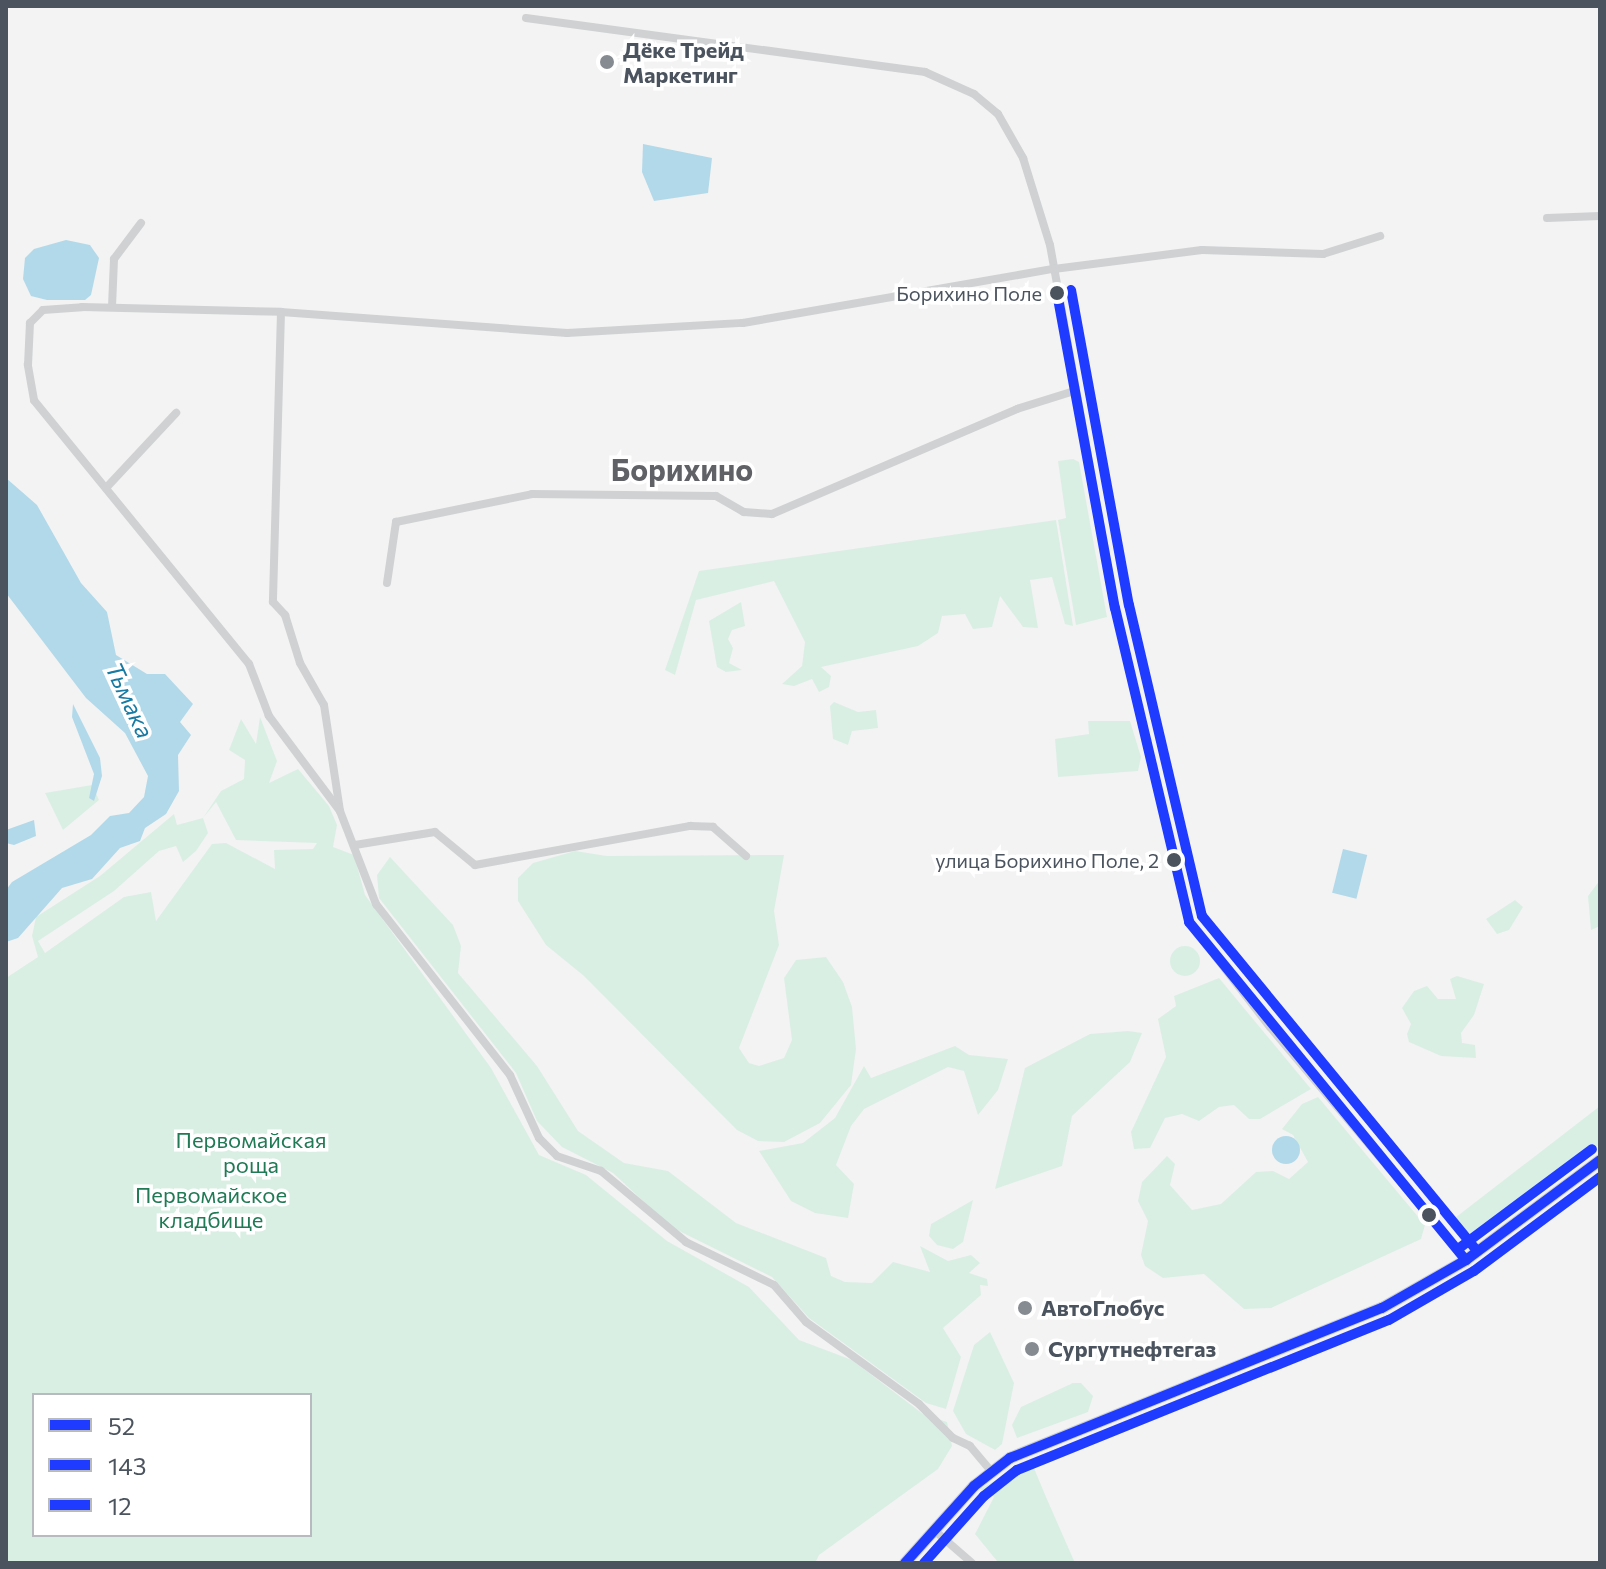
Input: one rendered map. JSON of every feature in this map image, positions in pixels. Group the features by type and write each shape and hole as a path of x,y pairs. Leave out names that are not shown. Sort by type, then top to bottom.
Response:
{"main road":[{"path":"905,1563 991,1471 1106,1417 1328,1333 1433,1282 1600,1160"}],"street":[{"path":"526,18 925,72 983,99 1018,145 1054,269 1115,608 1189,922 1270,1027 1466,1260"},
{"path":"1547,218 1600,216"},
{"path":"112,307 114,259 141,223"},
{"path":"991,1471 970,1446 953,1438 919,1404 806,1322 774,1285 686,1242 601,1171 557,1156 539,1138 510,1075 376,904 340,811 269,716 249,664 34,400 27,348 30,323 43,310 112,307 281,312 567,333 743,323 1054,269 1202,250 1323,254 1380,236"},
{"path":"281,312 273,602 285,615 300,663 324,705 340,811"},
{"path":"387,583 396,522 532,494 716,496 744,512 772,514 1017,409 1074,391"},
{"path":"106,488 176,413"},
{"path":"355,845 435,832 475,865 690,826 713,827 746,856"},
{"path":"934,1530 972,1563"}],"green space":[{"path":"1073,459 1079,462 1107,617 1076,625 1058,520 1066,518 1058,461"},
{"path":"1056,520 1073,626 1065,624 1052,577 1030,580 1038,628 1023,627 1000,596 992,627 973,629 965,614 942,616 938,633 918,646 821,667 831,676 829,687 819,692 812,679 794,686 782,684 802,666 805,642 774,581 696,600 675,675 665,670 699,571"},
{"path":"741,602 745,626 732,630 728,639 733,648 729,663 742,670 726,672 717,667 709,621"},
{"path":"834,702 858,712 876,710 878,728 852,731 848,745 833,739 830,706"},
{"name":"Первомайская роща","path":"260,717 277,761 269,783 298,769 329,806 337,825 333,847 354,855 365,895 491,1068 539,1155 586,1175 667,1241 749,1287 799,1340 852,1360 923,1414 947,1422 952,1446 938,1469 819,1555 815,1563 6,1563 6,978 38,957 32,936 36,917 100,876 174,814 177,825 203,818 221,791 244,779 245,760 229,750 241,719 256,744","holes":["216,802 236,840 317,843 313,849 274,850 275,869 226,843 212,844 156,921 151,892 124,897 45,953 38,941 114,891 159,851 176,846 183,862 196,851 208,833 203,818"]},
{"path":"1088,721 1130,721 1141,757 1138,771 1058,777 1055,739 1089,734"},
{"path":"92,785 99,800 63,830 45,793"},
{"path":"575,851 607,856 784,855 774,911 779,945 739,1048 749,1063 759,1066 784,1058 792,1040 784,978 796,960 826,957 843,982 852,1007 856,1049 851,1085 820,1123 784,1142 758,1141 737,1130 584,976 546,945 518,901 518,878 533,863"},
{"path":"390,857 453,925 461,946 458,973 537,1066 578,1131 624,1163 668,1171 736,1223 826,1258 831,1276 845,1282 872,1283 893,1262 930,1272 920,1246 948,1261 971,1255 980,1263 969,1273 987,1279 988,1286 980,1285 981,1295 943,1328 961,1357 946,1409 926,1403 809,1318 772,1277 671,1227 613,1173 562,1147 537,1121 516,1073 379,898 377,875"},
{"path":"1600,880 1600,926 1591,930 1588,896"},
{"path":"1515,900 1523,907 1509,930 1497,934 1486,919"},
{"path":"1185,946 1196,950 1200,961 1196,972 1185,976 1174,972 1170,961 1174,950"},
{"path":"1457,976 1484,984 1474,1015 1461,1033 1462,1043 1475,1045 1476,1058 1441,1056 1409,1042 1407,1034 1411,1024 1402,1008 1414,991 1427,986 1438,999 1456,999 1450,979"},
{"path":"1219,978 1311,1089 1260,1119 1249,1119 1234,1105 1219,1107 1199,1121 1182,1114 1165,1118 1150,1148 1134,1149 1131,1132 1166,1057 1158,1019 1176,1006 1174,996"},
{"path":"1142,1033 1130,1062 1072,1116 1062,1166 995,1189 1025,1068 1090,1034"},
{"path":"955,1046 969,1055 1008,1059 998,1090 978,1115 964,1071 948,1067 864,1109 851,1126 836,1165 854,1184 848,1218 815,1213 791,1201 759,1151 803,1143 835,1118 864,1066 871,1078"},
{"path":"1318,1097 1425,1225 1421,1239 1271,1308 1244,1309 1204,1274 1163,1278 1145,1266 1141,1255 1148,1221 1138,1201 1142,1182 1167,1156 1175,1164 1170,1185 1192,1210 1221,1204 1256,1172 1273,1171 1289,1179 1308,1162 1293,1135 1282,1129 1302,1104"},
{"path":"1600,1106 1600,1144 1471,1236 1457,1232 1451,1221"},
{"path":"973,1200 963,1242 953,1249 937,1245 929,1236 931,1224"},
{"path":"990,1332 1014,1383 1002,1444 995,1450 966,1434 953,1411 974,1345"},
{"path":"1073,1383 1081,1383 1093,1396 1088,1412 1017,1438 1012,1425 1021,1407"},
{"path":"1031,1461 1075,1563 997,1561 975,1534 994,1497 980,1489"}],"water":[{"path":"643,144 712,158 708,193 654,201 642,172"},
{"path":"66,240 90,245 99,258 91,295 85,300 47,300 31,296 23,279 25,258 34,249"},
{"name":"Тьмака","path":"6,478 37,505 81,583 107,612 116,655 147,674 165,674 193,704 180,722 191,735 178,755 179,791 166,814 145,828 140,841 120,848 92,879 62,888 18,938 6,942 6,890 12,882 91,835 110,816 129,813 144,797 148,776 125,733 86,698 6,593"},
{"path":"73,704 100,758 102,776 94,801 89,798 94,774 72,717"},
{"path":"34,820 36,836 14,845 6,843 6,830"},
{"path":"1343,849 1367,855 1356,899 1332,893"},
{"path":"1286,1136 1296,1140 1300,1150 1296,1160 1286,1164 1276,1160 1272,1150 1276,1140"}],"transit line":[{"name":"12","path":"1071,290 1129,605 1202,916 1477,1251"},
{"name":"52","path":"1057,293 1115,608 1189,922 1466,1260"},
{"name":"12","path":"1458,1249 1592,1149"},
{"name":"52","path":"905,1563 974,1486 1010,1458 1382,1308 1466,1260 1600,1160"},
{"name":"143","path":"924,1563 984,1496 1017,1470 1389,1320 1474,1271 1600,1177"}],"place":[{"name":"Дёке Трейд Маркетинг","path":"607,62"},
{"name":"Борихино Поле","path":"1057,293"},
{"name":"улица Борихино Поле, 2","path":"1174,860"},
{"name":"АвтоГлобус","path":"1025,1308"},
{"name":"Сургутнефтегаз","path":"1032,1349"}],"district":[{"name":"Борихино","path":"682,469"}],"park label":[{"name":"Первомайское кладбище","path":"211,1206"}]}
